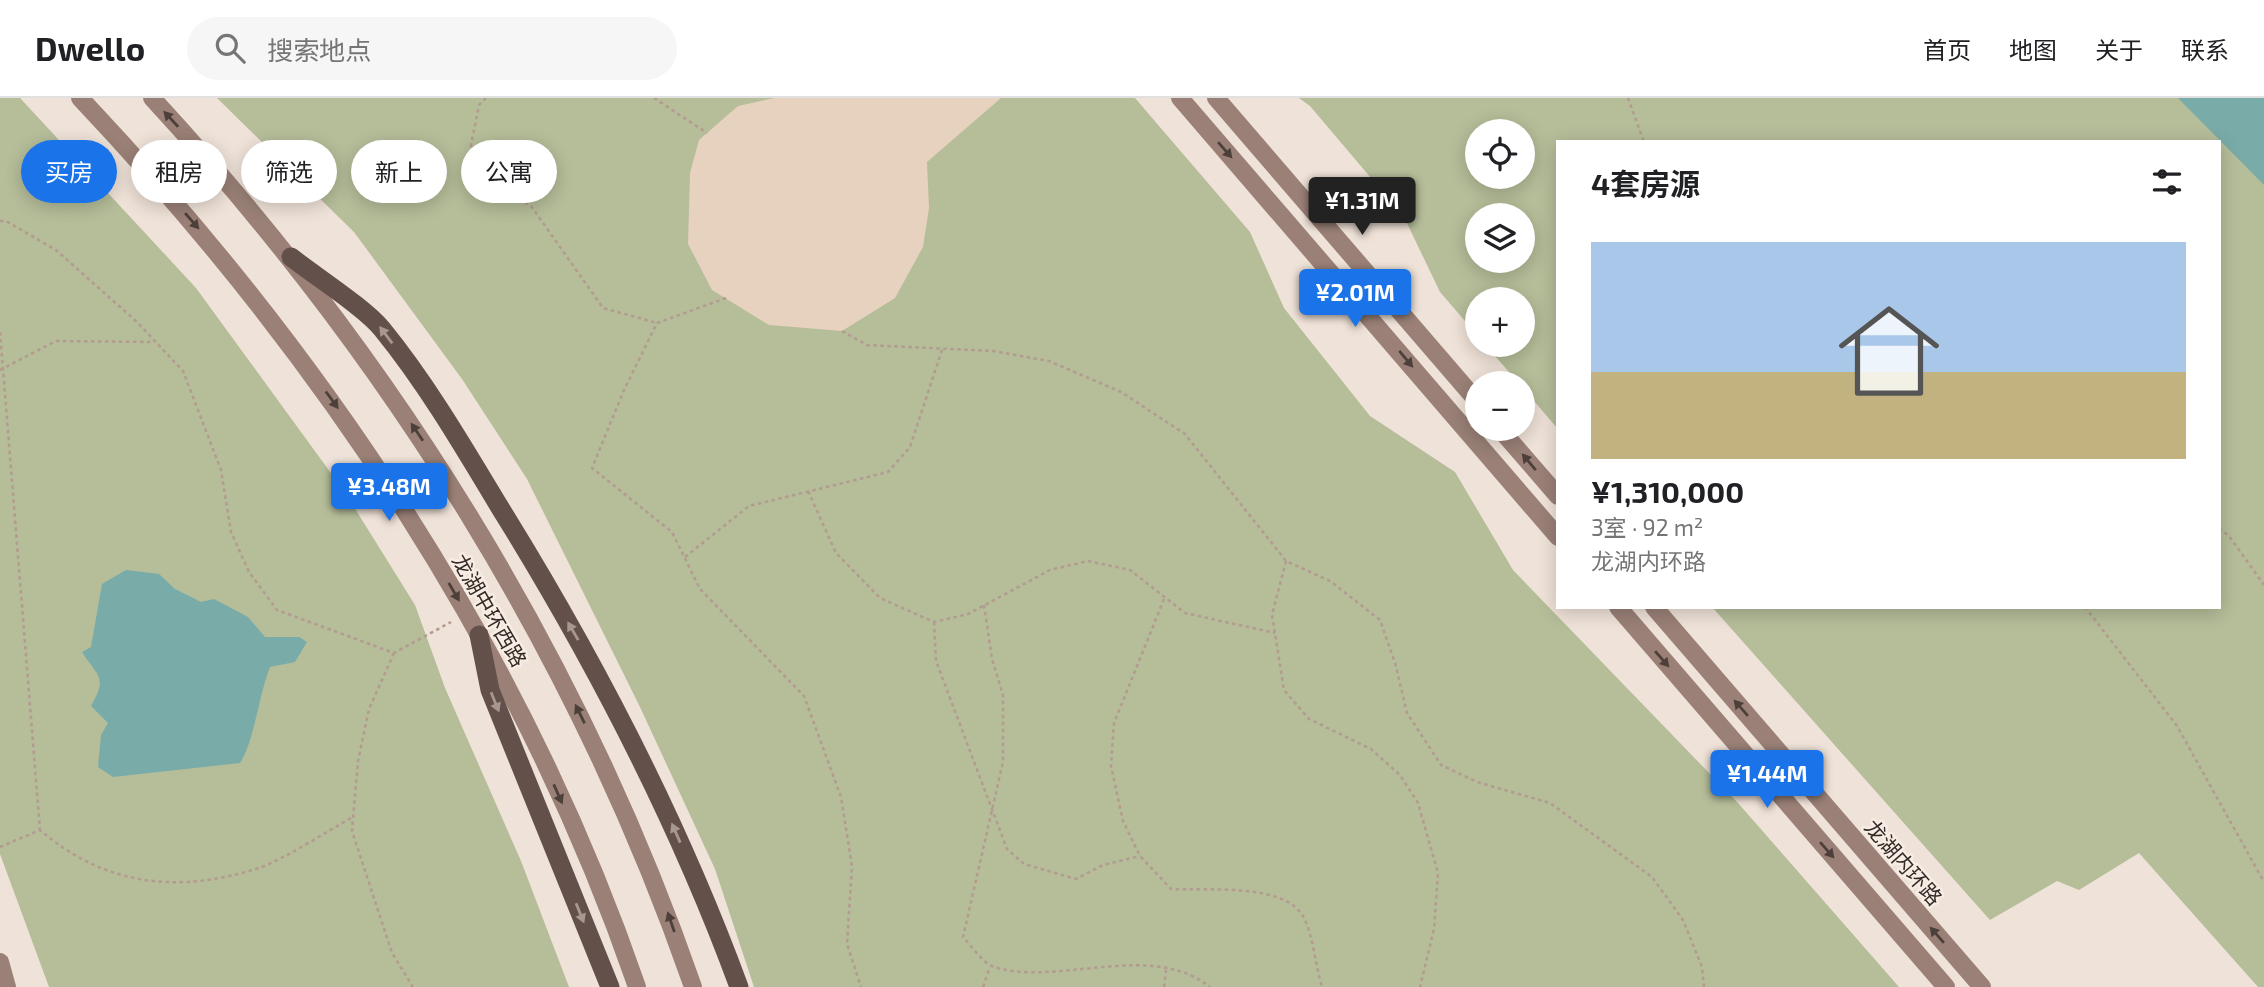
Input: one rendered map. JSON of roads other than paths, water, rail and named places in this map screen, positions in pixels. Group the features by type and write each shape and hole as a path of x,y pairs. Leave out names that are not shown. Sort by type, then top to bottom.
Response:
{"highway":[{"path":"291,257 381,327 457,438 541,574 613,701 663,802 739,987"},
{"path":"479,635 490,690 610,987"}],"main road":[{"name":"龙湖中环西路","path":"80,98 213,246 297,353 380,472 479,635 535,740 615,923 637,987"},
{"name":"龙湖中环西路","path":"152,98 291,257 425,443 499,563 583,718 664,903 693,987"},
{"path":"1180,98 1556,535"},
{"path":"1216,98 1465,387"},
{"path":"1510,441 1556,494"},
{"path":"1620,609 1946,987"},
{"name":"龙湖内环路","path":"1656,609 1982,987"},
{"path":"0,961 7,987"}],"water":[{"path":"2178,98 2264,98 2264,185 2221,140"},
{"path":"126,570 159,574 175,589 201,602 214,599 248,617 265,637 299,637 307,642 295,662 270,667 249,743 240,763 113,777 98,767 101,735 108,723 91,706 100,683 82,652 91,647 102,584"}]}
